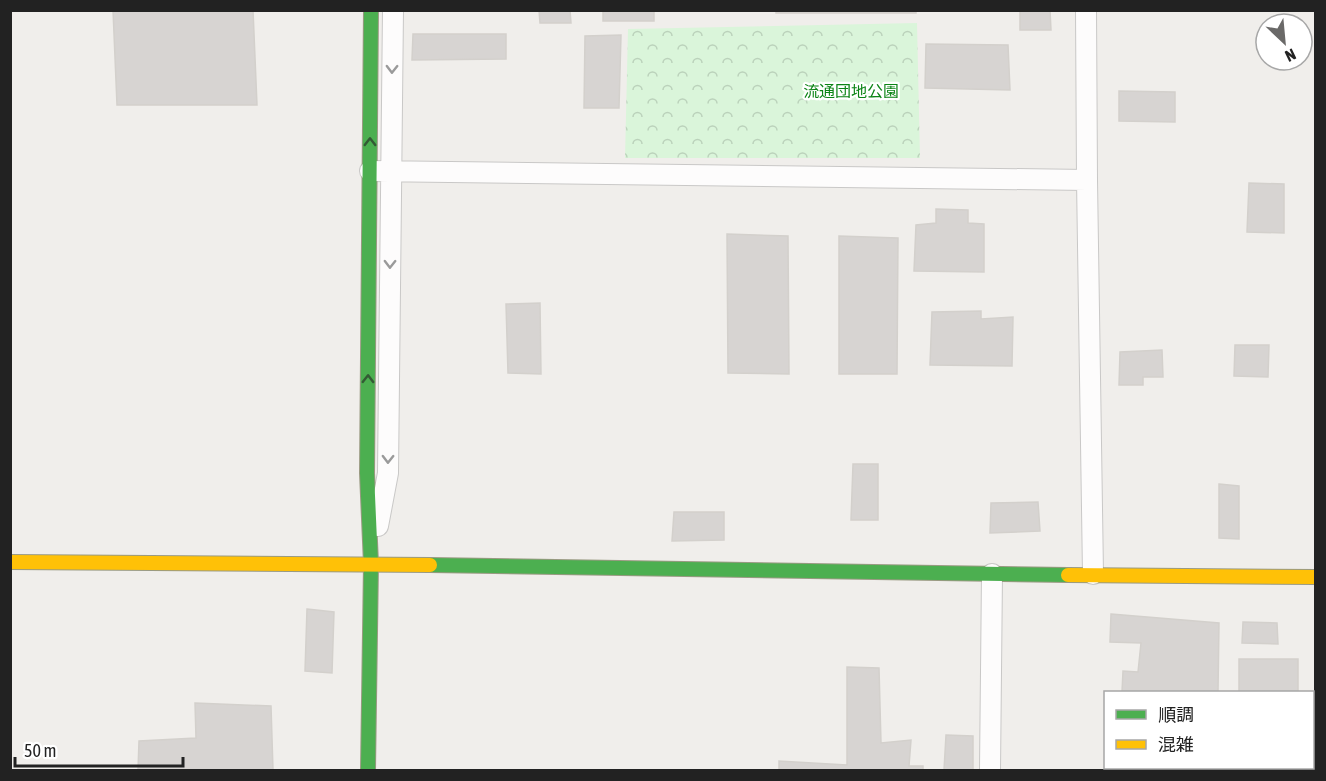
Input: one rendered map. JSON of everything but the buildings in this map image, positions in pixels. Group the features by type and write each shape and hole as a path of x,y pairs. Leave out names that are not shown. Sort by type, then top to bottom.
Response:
{"street":[{"path":"368,771 371,564 367,472 371,10"},
{"path":"371,564 388,473 393,10"},
{"path":"1086,10 1092,574"},
{"path":"370,171 1087,180"},
{"path":"10,562 371,564 1316,577"},
{"path":"990,771 992,574"}],"green space":[{"name":"流通団地公園","path":"917,23 920,158 625,158 628,29"}],"traffic: fast":[{"path":"368,770 371,564 367,473 371,10"},
{"path":"430,565 1068,575"}],"traffic: slow":[{"path":"10,562 430,565"},
{"path":"1068,575 1316,577"}]}
